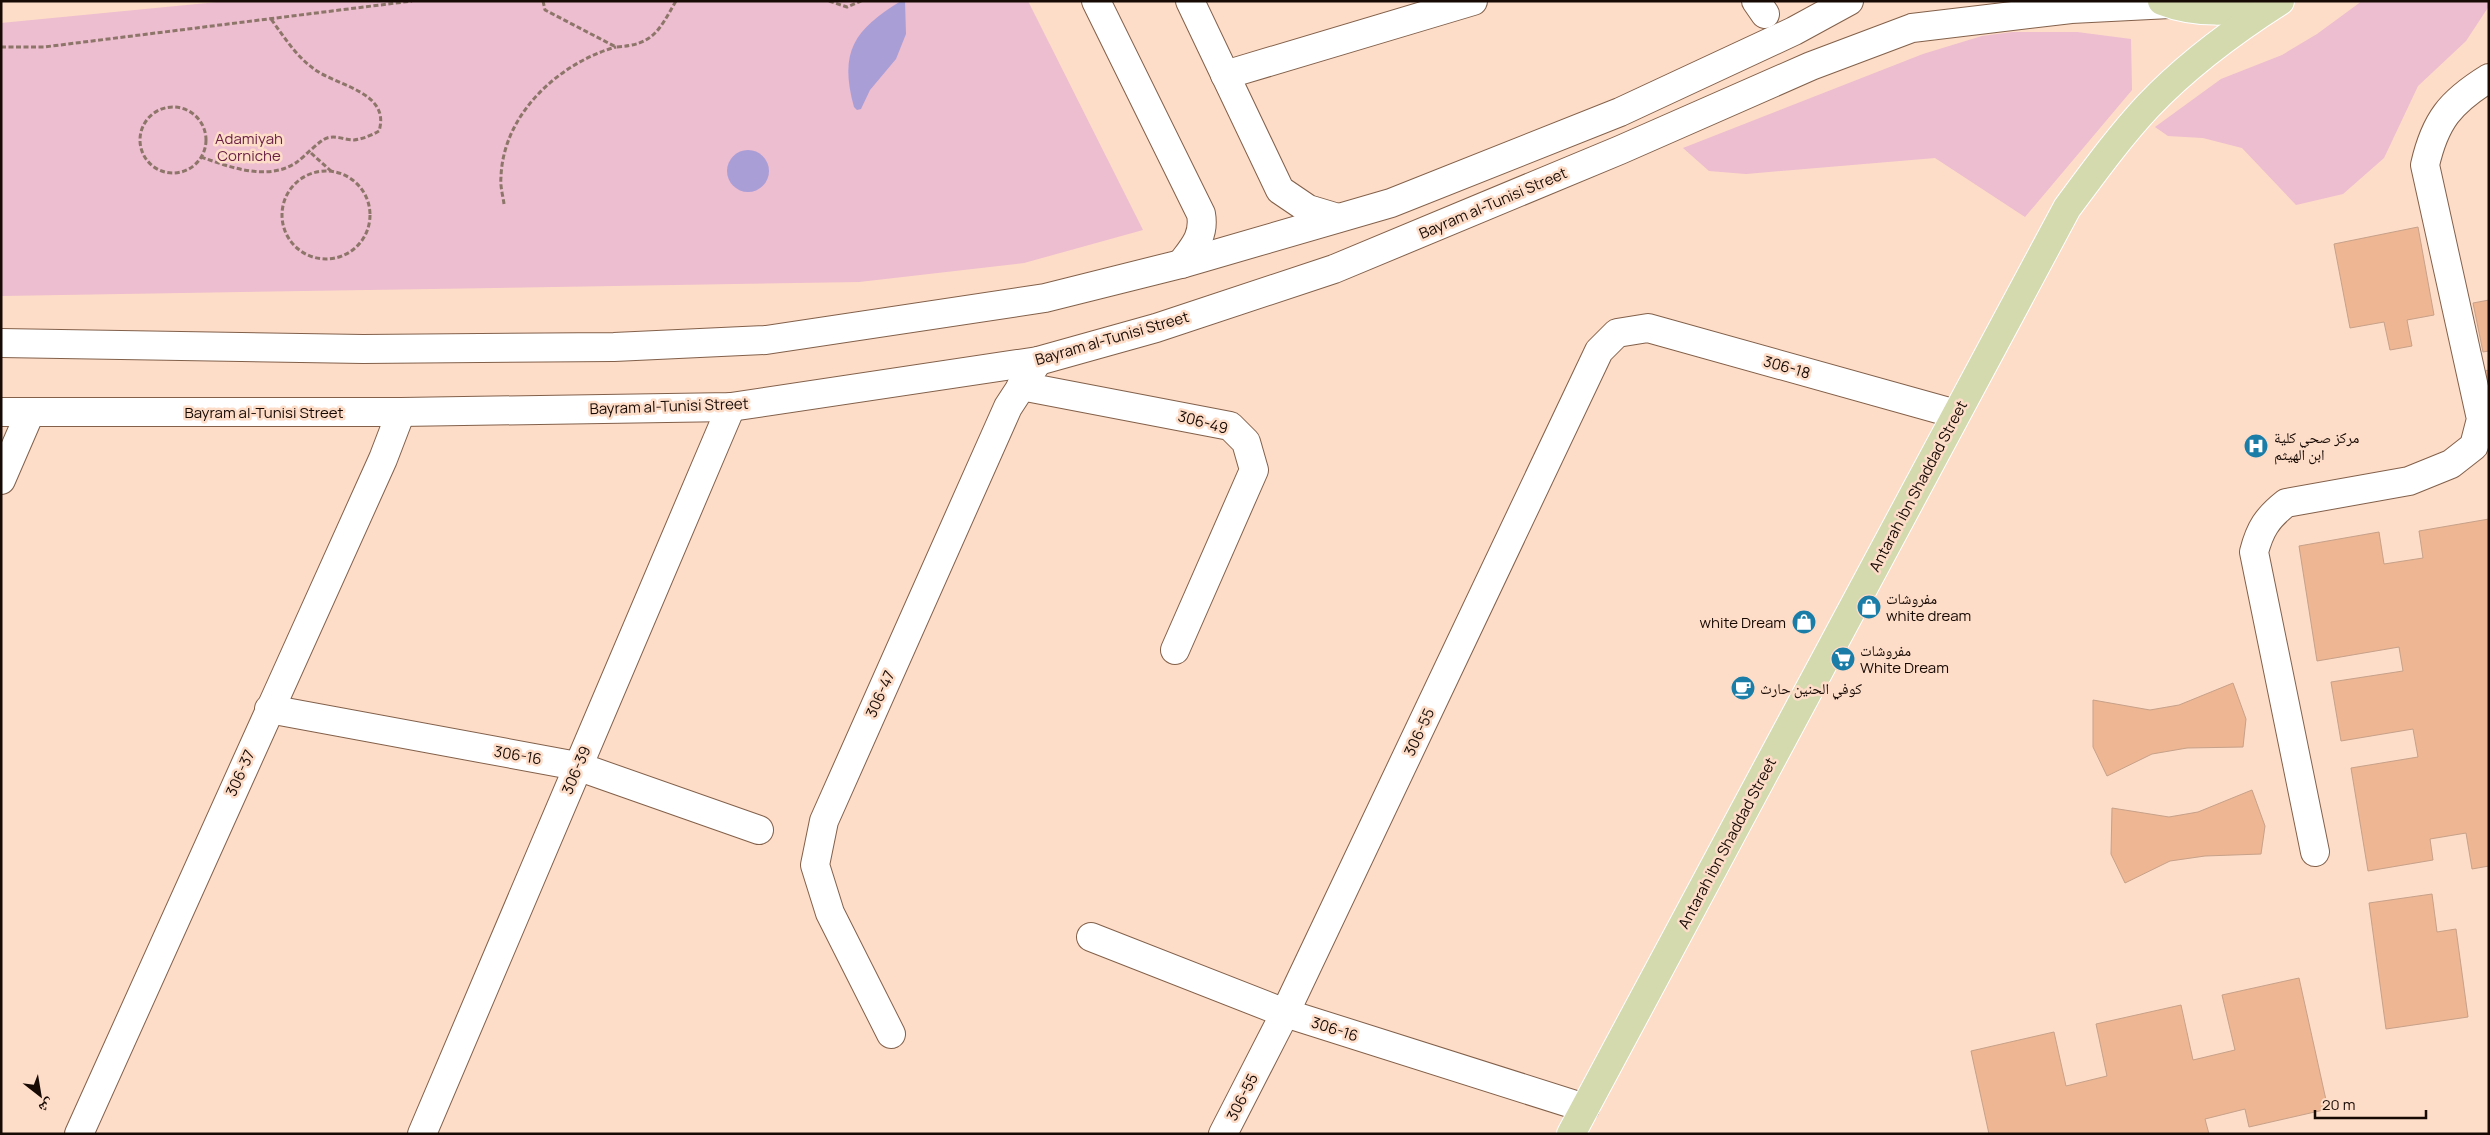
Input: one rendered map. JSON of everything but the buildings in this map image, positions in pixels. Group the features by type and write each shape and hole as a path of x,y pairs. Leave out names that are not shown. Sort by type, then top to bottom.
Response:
{"main road":[{"path":"2166,3 2207,11 2246,9 2276,1"},
{"name":"Antarah ibn Shaddad Street","path":"1571,1134 2067,208 2119,140 2149,106 2191,66 2252,19 2280,1"}],"street":[{"path":"1096,1 1201,214 1203,223 1201,237 1181,264"},
{"path":"1190,1 1280,190 1308,209 1338,218"},
{"path":"1225,76 1473,1"},
{"path":"1,343 364,349 614,347 766,340 1045,298 1181,264 1392,203 1620,112 1794,31 1849,1"},
{"name":"Bayram al-Tunisi Street","path":"1,412 401,412 732,407 1038,361 1156,328 1334,269 1620,150 1811,66 1912,28 2071,9 2166,3"},
{"path":"2315,852 2254,552 2259,532 2272,514 2286,503 2409,481 2451,464 2474,446 2482,419 2424,165 2431,138 2447,111 2471,89 2489,78"},
{"name":"306-18","path":"1617,333 1648,328 1956,414"},
{"name":"306-55","path":"1223,1134 1285,1013 1599,351 1617,333"},
{"name":"306-47","path":"891,1034 830,913 815,864 824,821 1008,407 1038,361"},
{"name":"306-49","path":"1021,386 1230,426 1246,442 1254,470 1175,650"},
{"name":"306-39","path":"422,1134 577,766 732,407"},
{"name":"306-37","path":"79,1134 269,709 384,459 401,412"},
{"path":"1,480 30,413"},
{"name":"306-16","path":"269,709 577,766 759,830"},
{"name":"306-16","path":"1090,937 1285,1013 1585,1108"}],"path":[{"path":"1,47 44,47 412,1"},
{"path":"543,1 545,10 616,47"},
{"path":"504,204 500,178 504,155 514,128 531,102 552,80 594,53 628,46 655,36 676,1"},
{"path":"829,1 847,8 861,1"},
{"path":"201,158 232,168 257,172 287,167 311,153 325,138 334,137 356,140 379,131 382,121 378,106 369,97 314,69 295,52 271,19"},
{"path":"168,107 179,108 189,112 198,119 204,129 206,140 201,158 191,168 181,173 169,174 159,171 143,157 139,136 143,126 158,110 168,107"},
{"path":"311,153 332,171 350,177 361,188 368,200 371,214 368,229 362,242 351,252 338,258 323,260 309,256 296,248 287,236 282,223 282,208 287,194 296,183 308,175 322,170 332,171"}],"green space":[{"name":"Adamiyah Corniche","path":"228,1 1028,1 1143,230 1024,263 859,282 1,296 1,23"},
{"path":"2362,1 2489,1 2489,6 2466,41 2418,86 2384,158 2343,194 2296,205 2242,148 2203,138 2168,136 2155,127 2221,79 2282,55 2317,34"},
{"path":"2013,32 2077,32 2131,39 2132,90 2025,217 1935,158 1746,174 1709,171 1683,148 1923,54 1982,36"}],"shaded area":[{"path":"901,1 905,1 906,34 896,59 870,90 861,109 857,110 854,107 848,71 854,44 872,22"},
{"path":"752,150 760,153 766,159 769,171 766,183 760,189 744,192 736,189 730,183 727,167 730,159 736,153"}],"place":[{"name":"مركز صحي كلية ابن الهيثم","path":"2256,446"},
{"name":"مفروشات white dream","path":"1869,607"},
{"name":"white Dream","path":"1804,622"},
{"name":"مفروشات White Dream","path":"1843,659"},
{"name":"كوفي الحنين حارث","path":"1743,688"}]}
